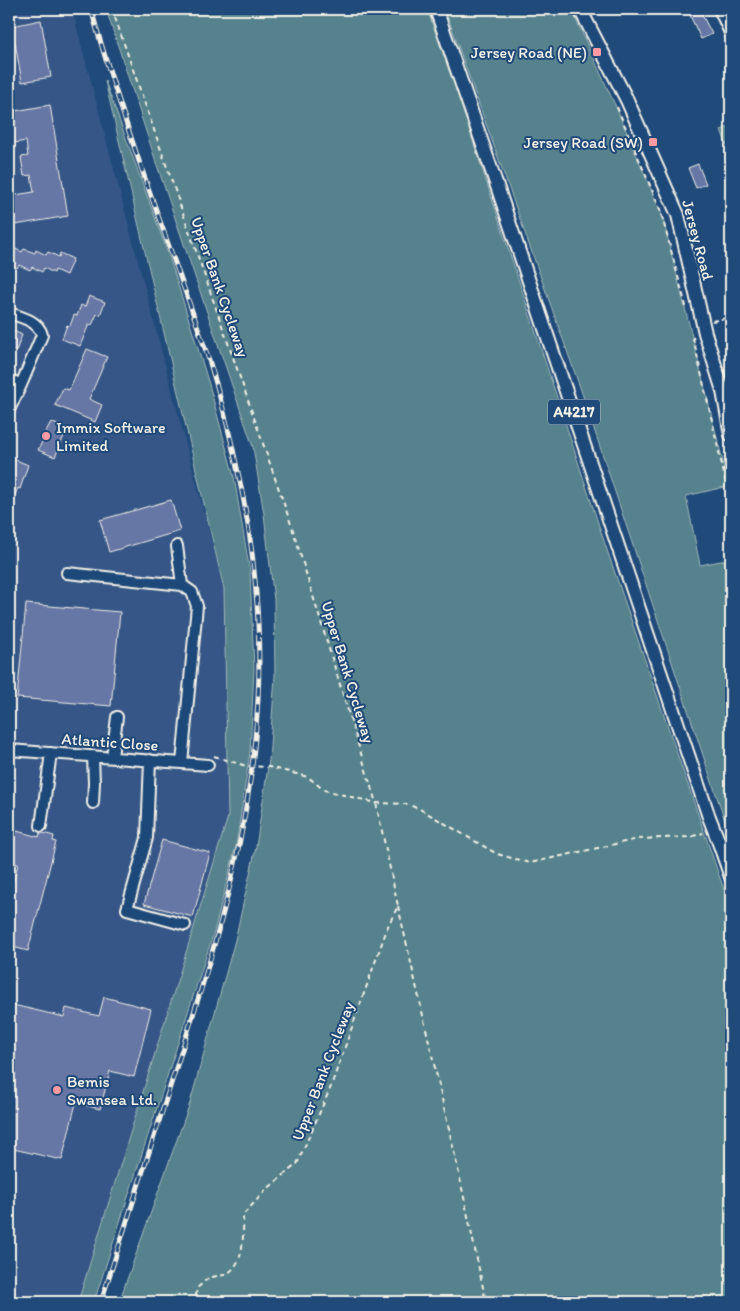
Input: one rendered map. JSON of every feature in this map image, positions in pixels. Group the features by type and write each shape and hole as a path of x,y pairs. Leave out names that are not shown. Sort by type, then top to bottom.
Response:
{"main road":[{"name":"A4217","path":"436,9 498,186 709,817 731,877"},
{"name":"Jersey Road","path":"580,9 627,100 678,215 703,324 723,391 731,436"}],"street":[{"path":"719,9 731,35"},
{"path":"9,313 34,323 40,329 42,335 9,410"},
{"path":"9,380 21,385"},
{"path":"177,546 182,585"},
{"path":"67,573 182,585 192,592 197,606 182,763"},
{"path":"112,757 117,717"},
{"name":"Atlantic Close","path":"9,750 208,764"},
{"path":"41,826 51,753"},
{"path":"93,756 93,803"},
{"path":"150,760 147,838 127,909 185,925"}],"path":[{"name":"Upper Bank Cycleway","path":"112,9 292,527 376,803 398,906 388,926 330,1090 298,1164 266,1190 243,1215 243,1234 239,1260 234,1269 208,1279 197,1288 195,1302"},
{"path":"616,106 660,209 687,310"},
{"path":"703,324 731,317"},
{"path":"693,336 731,505"},
{"path":"208,764 210,755 246,766 269,768 308,777 324,790 376,803 406,804 420,809 497,854 530,863 638,839 690,837 706,832"},
{"path":"723,827 731,824"},
{"path":"398,906 458,1169 486,1302"}],"shaded area":[{"path":"9,9 72,9 224,589 228,817 78,1302 9,1302"}],"green space":[{"path":"106,9 427,9 456,89 605,544 731,910 731,1302 119,1302 190,1103 235,940 256,847 269,760 275,676 274,600 264,514 253,447"},
{"path":"445,9 571,9 616,107 662,215 729,486 686,496 700,565 731,559 731,839 581,390"},
{"path":"105,81 169,256 209,384 234,477 250,572 254,669 250,752 236,846 214,932 94,1302 78,1302 228,817 224,589"},
{"path":"731,126 731,156 721,130"}],"building":[{"path":"687,9 699,9 712,34 701,39"},
{"path":"41,20 51,77 22,82 12,26"},
{"path":"50,105 68,216 9,226 9,196 34,192 31,175 24,176 21,157 28,156 26,141 9,144 9,112"},
{"path":"698,164 706,184 696,188 688,168"},
{"path":"11,247 22,252 24,249 35,253 36,250 46,255 48,252 59,257 60,253 73,259 66,275 55,270 54,273 44,268 42,272 32,267 30,270 19,265 17,268 9,265"},
{"path":"89,296 105,302 100,315 97,314 92,325 89,324 80,346 62,339 67,325 70,326 74,315 77,316 81,305 85,307"},
{"path":"9,329 22,335 16,351 9,348"},
{"path":"87,349 107,357 89,399 102,405 95,422 55,405 63,388 69,390"},
{"path":"51,422 67,429 55,457 38,450"},
{"path":"9,457 28,465 20,489 18,488 9,509"},
{"path":"171,500 180,531 109,552 100,520"},
{"path":"26,604 120,612 111,706 17,698"},
{"path":"9,829 39,837 40,833 54,836 53,841 56,842 28,951 9,946 9,878 14,880 18,864 9,862"},
{"path":"162,840 210,853 193,917 144,904"},
{"name":"Bemis Swansea Ltd.","path":"104,997 151,1009 134,1077 110,1071 100,1109 76,1103 62,1160 9,1148 9,1004 64,1017 66,1008 99,1016"}],"railway":[{"path":"91,9 130,133 203,341 222,403 239,477 250,541 259,640 258,706 255,738 244,822 235,863 203,985 101,1302"}],"place":[{"name":"Jersey Road (NE)","path":"597,52"},
{"name":"Jersey Road (SW)","path":"653,142"},
{"name":"Immix Software Limited","path":"46,436"},
{"name":"Bemis Swansea Ltd.","path":"57,1090"}]}
